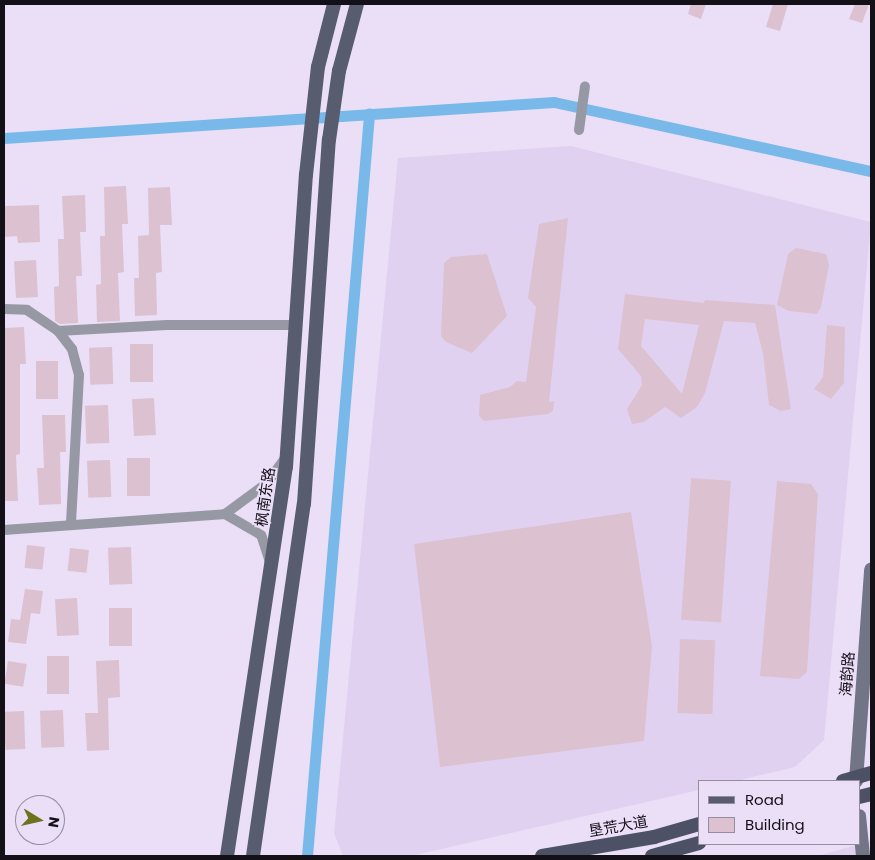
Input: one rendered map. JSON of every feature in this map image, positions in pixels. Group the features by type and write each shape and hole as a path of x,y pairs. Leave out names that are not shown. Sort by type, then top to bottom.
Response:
{"highway":[{"path":"851,780 871,773"},
{"name":"垦荒大道","path":"542,856 654,837 698,824"},
{"path":"652,856 698,843"}],"main road":[{"name":"枫南东路","path":"227,856 272,568 287,455 310,140 318,67 334,4"},
{"path":"253,856 304,504 329,140 336,93 357,4"},
{"name":"海韵路","path":"851,780 871,570"},
{"path":"860,826 863,856"}],"street":[{"path":"579,130 585,86"},
{"path":"4,309 27,310 58,330 72,349 79,375 71,525"},
{"path":"58,330 167,325 296,325"},
{"path":"4,530 224,514 267,483 287,455"},
{"path":"224,514 262,535 272,568"}],"shaded area":[{"path":"571,146 871,222 824,740 795,767 740,780 698,780 698,790 411,856 343,856 334,833 398,158"},
{"path":"871,840 871,856 818,856 860,845"}],"building":[{"path":"691,4 706,4 701,19 688,14"},
{"path":"773,4 788,4 780,31 766,27"},
{"path":"855,4 869,4 862,23 849,19"},
{"path":"126,186 128,224 122,224 124,272 118,273 120,321 97,322 96,285 101,284 100,236 105,236 104,187"},
{"path":"170,187 172,225 160,225 162,272 156,273 157,315 135,316 134,278 139,278 138,236 149,235 148,188"},
{"path":"85,195 86,232 80,232 82,276 76,276 78,323 60,324 55,321 54,287 59,286 58,239 64,239 62,196"},
{"path":"39,205 40,242 18,243 17,236 4,237 4,206"},
{"path":"568,218 549,402 554,401 553,411 548,414 484,421 479,416 480,395 510,387 517,381 526,382 536,307 528,298 539,224"},
{"path":"796,248 826,254 829,265 821,307 817,314 789,311 777,305 788,254"},
{"path":"487,254 507,316 472,353 446,342 441,336 444,263 451,257"},
{"path":"36,260 38,297 16,298 14,261"},
{"path":"625,294 704,303 705,300 775,305 791,409 781,411 769,405 763,353 755,323 724,321 705,393 697,407 681,418 665,407 644,422 632,424 627,409 642,385 641,376 618,349","holes":["645,319 699,325 682,394 641,346"]},
{"path":"827,325 845,327 844,383 831,399 814,389 823,377"},
{"path":"24,327 26,364 20,364 20,454 16,455 18,501 4,501 4,328"},
{"path":"130,344 153,344 153,382 130,382"},
{"path":"112,347 113,384 90,385 89,348"},
{"path":"36,361 58,361 58,399 36,399"},
{"path":"154,398 156,435 134,436 132,399"},
{"path":"108,405 109,443 86,444 85,406"},
{"path":"42,415 65,415 66,452 60,452 61,504 39,505 37,468 44,468"},
{"path":"127,458 150,458 150,496 127,496"},
{"path":"110,460 111,497 88,498 87,461"},
{"path":"691,478 731,481 721,622 681,620"},
{"path":"777,481 811,484 818,494 807,672 799,679 760,676"},
{"path":"631,512 652,646 644,741 440,767 414,544"},
{"path":"27,545 45,547 42,570 25,568"},
{"path":"131,547 132,584 109,585 108,548"},
{"path":"70,548 89,550 86,573 68,571"},
{"path":"25,589 43,591 40,614 31,613 26,644 8,642 11,619 20,620"},
{"path":"77,598 79,635 57,636 55,599"},
{"path":"109,608 132,608 132,646 109,646"},
{"path":"680,639 715,640 712,714 677,713"},
{"path":"47,656 69,656 69,694 47,694"},
{"path":"119,660 120,697 108,698 109,750 87,751 85,713 98,713 96,661"},
{"path":"8,661 27,664 23,687 4,684"},
{"path":"63,710 64,747 41,748 40,711"},
{"path":"24,711 25,749 5,750 4,712"}],"waterway":[{"path":"4,138 554,102 871,171"},
{"path":"307,856 369,114"}]}
